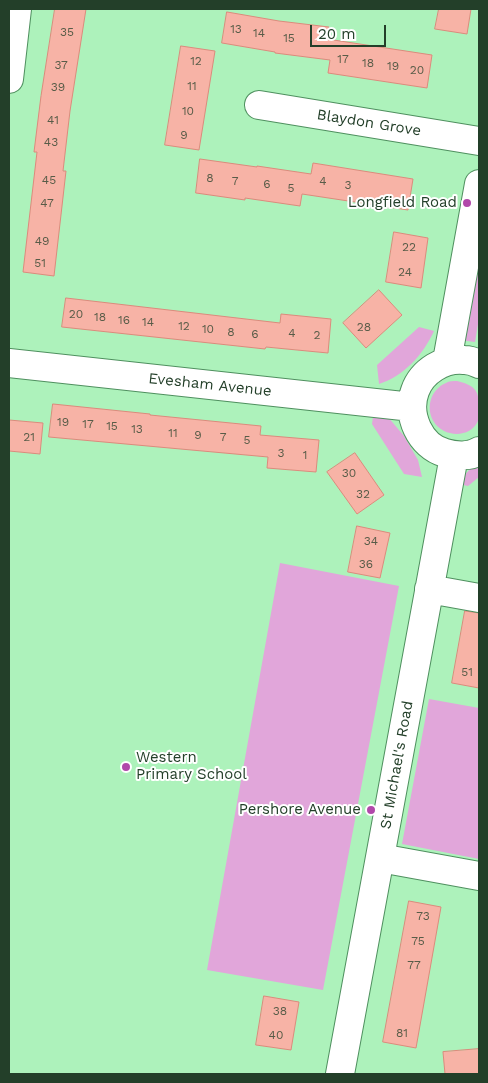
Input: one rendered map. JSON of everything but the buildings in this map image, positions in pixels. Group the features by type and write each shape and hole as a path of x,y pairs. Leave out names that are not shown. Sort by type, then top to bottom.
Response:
{"street":[{"path":"9,79 17,9"},
{"name":"Blaydon Grove","path":"259,105 479,141"},
{"path":"447,361 476,223 479,184"},
{"path":"412,407 415,390 424,376 437,365 447,361 464,360 479,364"},
{"name":"Evesham Avenue","path":"9,364 412,407"},
{"name":"St Michael's Road","path":"340,1074 429,589 466,454 438,451 425,441 416,427 412,407"},
{"path":"429,589 479,598"},
{"path":"380,858 479,876"}],"shaded area":[{"path":"479,243 479,318 475,342 459,340"},
{"path":"419,327 434,331 430,340 412,364 397,376 379,384 377,365"},
{"path":"457,381 471,386 478,395 479,418 474,427 469,431 456,434 444,431 438,427 431,417 430,405 433,394 441,386 448,382"},
{"path":"374,410 388,417 404,436 418,460 422,477 404,474 372,424"},
{"path":"479,459 479,477 468,486 459,484 462,478"},
{"path":"280,563 399,586 323,990 207,970"},
{"path":"429,699 479,708 479,859 402,844"}],"place":[{"name":"Longfield Road","path":"467,203"},
{"name":"Western Primary School","path":"126,767"},
{"name":"Pershore Avenue","path":"371,810"}]}
